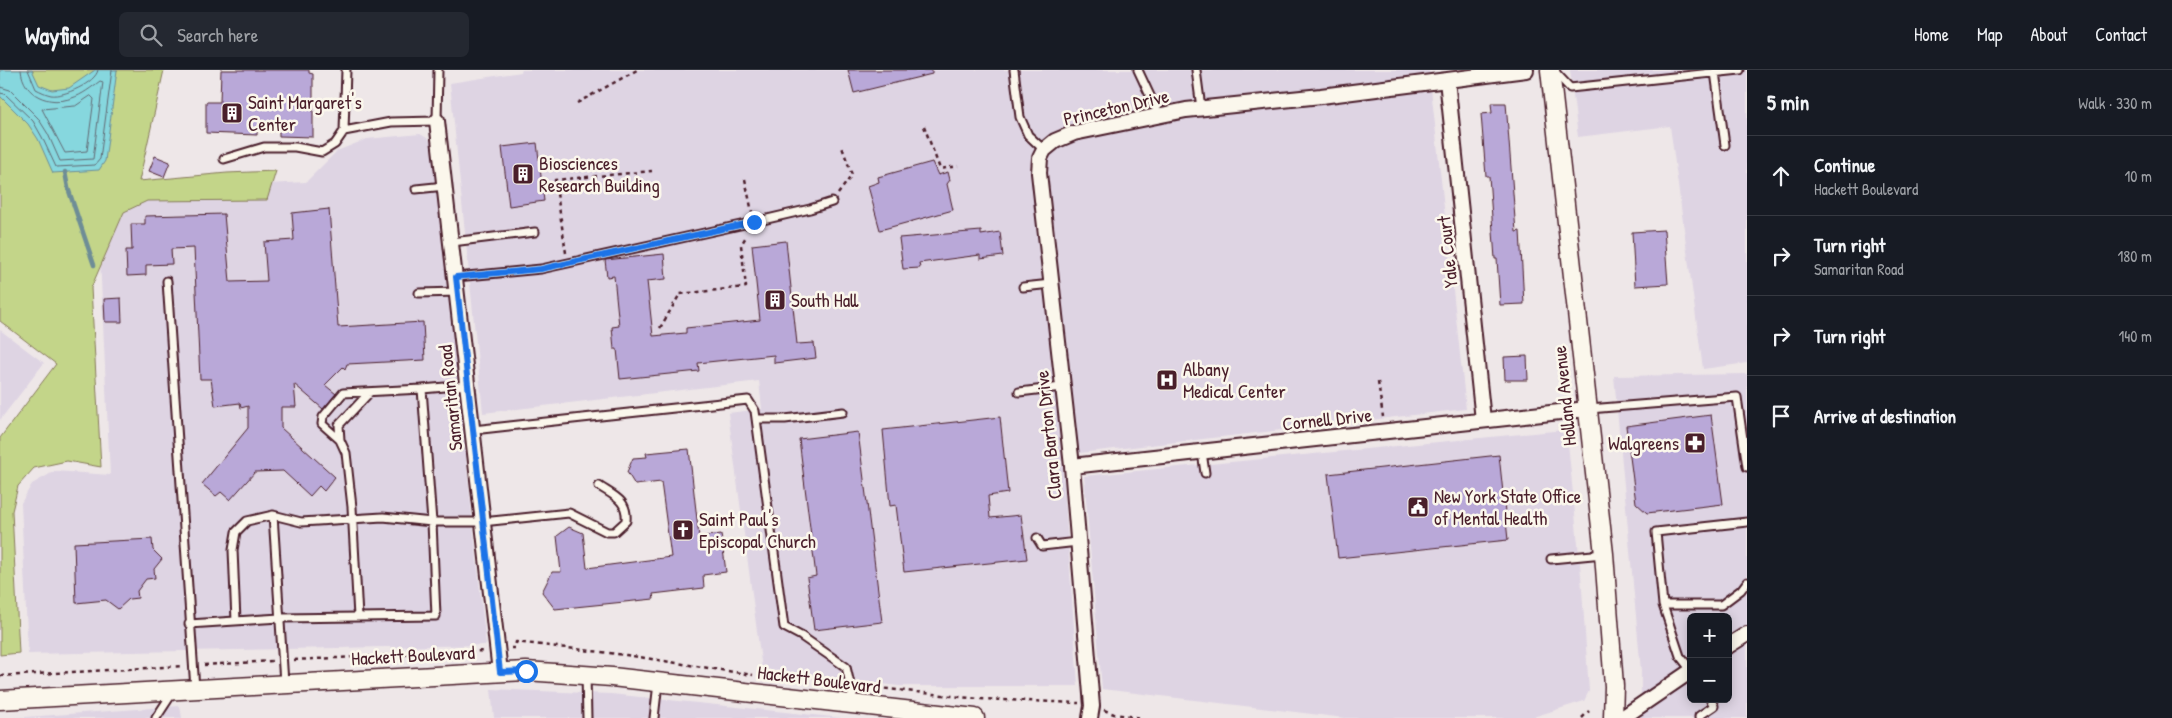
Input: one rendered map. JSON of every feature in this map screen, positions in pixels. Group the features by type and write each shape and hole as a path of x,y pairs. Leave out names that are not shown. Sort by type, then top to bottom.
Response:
{"street":[{"name":"Princeton Drive","path":"1044,150 1055,142 1074,133 1200,108 1526,70"},
{"name":"Holland Avenue","path":"1551,70 1604,554 1614,686 1613,718"},
{"name":"Yale Court","path":"1447,80 1483,420"},
{"name":"Samaritan Road","path":"437,121 500,672"},
{"name":"Clara Barton Drive","path":"1044,150 1040,158 1039,173 1072,466 1092,706 1090,718"},
{"name":"Cornell Drive","path":"1072,466 1587,409"},
{"path":"1732,643 1747,634"},
{"name":"Hackett Boulevard","path":"0,700 526,671 658,682 865,708 975,718"},
{"path":"1622,718 1687,674"}],"lane":[{"path":"224,159 264,146 295,147 322,152 336,144 344,130 346,70"},
{"path":"344,130 391,122 437,121 438,70"},
{"path":"1014,70 1020,117 1028,135 1044,150"},
{"path":"1138,70 1159,116"},
{"path":"1196,70 1200,108"},
{"path":"1551,70 1570,88 1740,70"},
{"path":"1716,72 1725,145"},
{"path":"416,189 445,186"},
{"path":"456,277 541,269 754,222 832,202"},
{"path":"452,242 534,232"},
{"path":"166,282 195,688"},
{"path":"1022,287 1051,284"},
{"path":"419,293 458,292"},
{"path":"340,440 322,424 323,417 343,393 468,385"},
{"path":"1019,392 1062,387"},
{"path":"190,624 280,618 436,616 432,522 422,389"},
{"path":"358,617 346,453 340,440 339,425 370,392"},
{"path":"1587,409 1737,397 1747,467"},
{"path":"473,430 748,400 755,412 784,627 801,636 846,667 865,708"},
{"path":"756,419 785,419 843,412"},
{"path":"1202,452 1205,473"},
{"path":"236,621 233,550 236,532 247,521 273,515 301,522 383,517 432,522 482,522 569,513 607,532 614,532 626,521 627,510 621,501 599,486"},
{"path":"273,515 284,683"},
{"path":"1687,666 1680,656 1663,605 1656,532 1747,522"},
{"path":"1037,538 1042,546 1078,542"},
{"path":"1551,559 1604,554"},
{"path":"1663,605 1721,605 1741,590 1747,582"},
{"path":"586,675 587,718"},
{"path":"654,718 658,682"},
{"path":"156,718 174,690"},
{"path":"1699,718 1699,716 1714,706 1712,703"}],"path":[{"path":"576,103 637,70"},
{"path":"924,126 940,169 958,166"},
{"path":"832,202 852,175 842,147"},
{"path":"567,263 555,180 652,171"},
{"path":"660,328 680,294 746,287 741,245 754,222 745,179"},
{"path":"1378,382 1385,431"},
{"path":"1582,718 1588,711"}],"shaded area":[{"path":"522,70 1429,70 1466,409 1062,455 1078,686 899,686 762,669 728,413 762,409 759,381 483,413 450,83 521,72"},
{"path":"1570,70 1747,70 1747,363 1703,369 1670,126 1578,137"},
{"path":"420,134 432,141 486,645 28,654 21,503 32,484 55,471 110,475 97,193 306,182 337,151 367,139"},
{"path":"0,330 44,363 0,420"},
{"path":"1747,374 1747,718 1641,718 1641,671 1614,376"},
{"path":"1564,430 1568,443 1581,575 1589,691 1584,701 1530,718 1345,718 1102,689 1084,476"},
{"path":"491,689 611,694 842,718 494,718"},
{"path":"180,706 182,718 12,718"}],"green space":[{"path":"0,70 164,70 139,181 227,173 276,171 267,200 147,201 124,212 91,288 101,467 67,461 34,468 18,486 12,511 19,653 0,655 0,438 56,364 0,321"}],"water":[{"path":"0,70 32,70 39,85 52,90 69,88 95,70 117,70 105,161 99,170 53,173 38,139 28,124 0,96"}],"building":[{"name":"Saint Margaret's Center","path":"221,70 309,70 309,73 313,74 313,137 279,136 279,124 257,130 257,135 206,133 206,102 220,102"},
{"path":"848,70 932,70 932,74 854,93"},
{"path":"1491,103 1506,103 1516,232 1520,231 1524,304 1500,305 1489,176 1486,176 1481,114 1492,113"},
{"name":"Biosciences Research Building","path":"537,143 544,201 509,206 502,147"},
{"path":"155,156 170,162 164,177 149,171"},
{"path":"932,162 938,175 948,172 950,180 947,184 953,210 880,230 868,186 879,182 878,177"},
{"path":"329,209 338,327 423,322 425,360 347,364 345,369 343,367 325,385 336,394 323,409 294,384 296,407 281,407 281,428 335,477 324,491 319,486 310,496 283,471 255,472 230,500 221,492 216,496 202,484 248,428 248,406 241,408 240,403 215,406 211,379 200,379 194,248 171,249 172,264 146,265 146,275 127,276 126,250 132,250 131,224 145,224 145,216 224,214 230,282 267,281 264,242 294,240 292,213"},
{"path":"1664,230 1668,284 1635,286 1632,232"},
{"path":"981,231 981,235 1000,232 1003,256 980,259 980,255 919,263 920,268 903,269 899,238"},
{"name":"South Hall","path":"786,241 797,344 814,343 816,358 774,363 774,355 698,363 699,371 620,379 617,349 614,349 612,327 619,326 614,276 607,277 605,260 664,254 666,279 647,281 653,336 686,333 686,328 760,320 752,245"},
{"path":"121,298 122,322 105,322 104,299"},
{"path":"1527,356 1528,380 1505,380 1504,357"},
{"name":"Walgreens","path":"1711,415 1723,504 1647,513 1636,503 1626,426"},
{"path":"1000,417 1008,493 988,496 990,518 1021,515 1027,559 904,572 896,505 890,506 883,430"},
{"path":"858,432 882,622 814,630 807,578 816,576 799,439"},
{"name":"Saint Paul's Episcopal Church","path":"689,449 699,537 721,534 726,572 703,575 704,588 653,594 654,599 555,609 542,592 552,572 561,572 557,536 569,527 583,533 587,568 671,557 661,482 635,485 627,472 633,458 647,457 646,453"},
{"name":"New York State Office of Mental Health","path":"1499,455 1508,540 1338,558 1328,474"},
{"path":"152,539 153,550 162,559 154,569 155,578 146,579 137,591 138,598 129,599 118,609 106,600 76,603 74,543"}],"waterway":[{"path":"65,172 68,188 94,265"}],"place":[{"name":"Saint Margaret's Center","path":"232,113"},
{"name":"Biosciences Research Building","path":"523,174"},
{"name":"South Hall","path":"775,300"},
{"name":"Albany Medical Center","path":"1167,380"},
{"name":"Walgreens","path":"1695,443"},
{"name":"New York State Office of Mental Health","path":"1418,507"},
{"name":"Saint Paul's Episcopal Church","path":"683,530"}],"route":[{"path":"526,671 500,672 456,277 541,269 754,222"}]}
